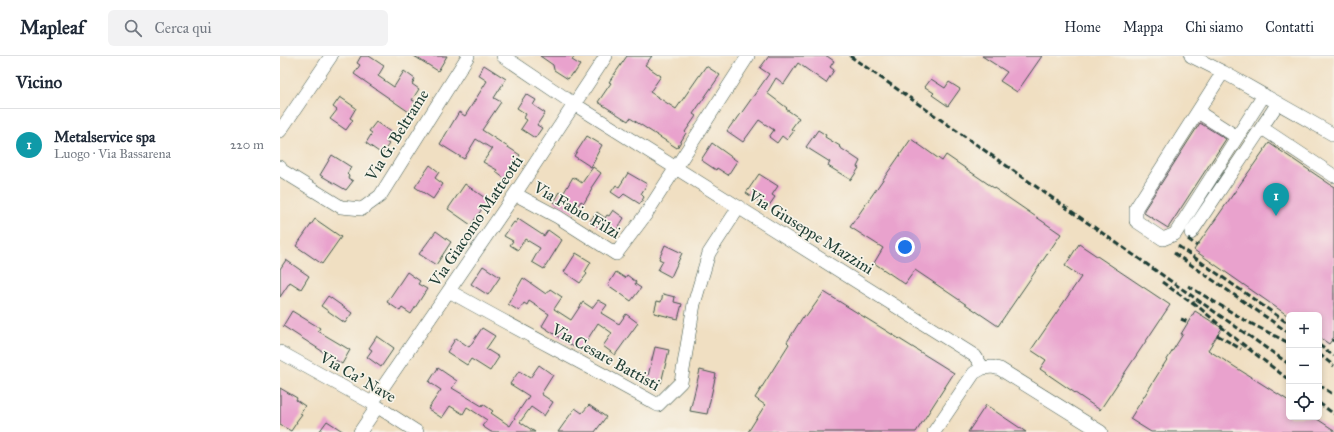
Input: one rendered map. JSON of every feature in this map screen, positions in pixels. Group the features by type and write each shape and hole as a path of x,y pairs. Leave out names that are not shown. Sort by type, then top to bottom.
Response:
{"street":[{"path":"280,130 331,56"},
{"name":"Via G. Beltrame","path":"280,168 341,207 362,209 380,196 468,56"},
{"name":"Via Giuseppe Mazzini","path":"502,56 574,104 975,356 982,368"},
{"name":"Via Giacomo Matteotti","path":"360,432 374,405 606,56"},
{"path":"675,168 748,56"},
{"path":"1191,56 1223,72 1334,135"},
{"path":"1223,72 1136,208 1136,221 1163,239 1175,234 1264,95"},
{"path":"1191,233 1278,103"},
{"path":"1198,112 1237,137"},
{"path":"1262,128 1334,176"},
{"name":"Via Fabio Filzi","path":"515,194 558,217 616,254 646,214 675,168"},
{"name":"Via Cesare Battisti","path":"449,291 495,317 580,361 658,405 681,382 694,304 709,252 738,207"},
{"name":"Via Ca' Nave","path":"280,352 374,405 418,432"},
{"path":"934,432 974,373 982,368 992,367 1000,369 1101,432"}],"building":[{"path":"361,56 369,56 384,66 378,76 394,87 404,71 415,79 412,84 419,89 412,100 416,102 409,112 354,74 360,65 357,63"},
{"path":"414,56 447,56 438,71"},
{"path":"540,56 575,56 572,60 580,65 574,74 572,73 568,79 554,70 553,65"},
{"path":"627,56 652,56 645,65 661,76 650,92 676,109 706,66 720,75 693,114 696,116 685,132 686,133 677,148 630,118 628,121 598,102 611,83 609,82"},
{"path":"769,56 827,56 834,61 830,67 834,70 826,83 798,63 784,84 776,78 767,93 799,118 791,129 794,131 787,140 782,136 777,143 769,137 774,130 759,120 743,142 727,131 769,74 760,68"},
{"path":"982,56 1042,56 1017,92 1000,81 1007,72"},
{"path":"484,65 506,79 494,98 501,102 482,130 520,155 505,179 496,172 497,170 483,162 492,149 476,139 464,159 440,144 459,112 465,116 487,81 478,75"},
{"path":"931,79 945,88 949,82 960,89 948,106 932,95 934,93 925,87"},
{"path":"526,94 536,100 533,105 545,113 537,125 542,128 535,138 521,129 527,120 524,118 526,114 517,108"},
{"path":"340,97 356,108 350,118 353,120 346,130 330,119 337,110 333,107"},
{"path":"376,122 392,133 386,142 389,144 382,154 366,143 372,133 369,131"},
{"path":"1200,123 1226,139 1168,228 1144,213 1144,210"},
{"path":"818,130 826,135 825,137 860,161 857,167 859,168 851,180 828,166 830,162 806,147"},
{"path":"587,136 602,145 591,167 574,156"},
{"path":"911,139 942,161 946,155 1061,234 998,326 915,270 905,284 874,263 883,248 850,227"},
{"path":"712,143 737,161 728,175 717,168 716,170 701,160"},
{"path":"1269,143 1334,187 1334,337 1329,344 1322,339 1322,312 1286,312 1286,314 1194,250"},
{"path":"332,155 351,167 347,174 349,176 348,178 353,181 346,190 320,175"},
{"path":"430,165 439,172 435,178 443,184 433,199 415,187"},
{"path":"593,167 601,173 591,188 592,189 584,203 581,201 573,213 554,202 560,192 563,194 573,177 582,183"},
{"path":"628,173 647,184 641,194 644,197 640,204 624,194 620,198 611,192 616,185 619,187"},
{"path":"759,174 778,186 772,195 775,197 768,207 746,193"},
{"path":"465,184 488,200 471,225 448,209"},
{"path":"613,210 624,218 613,236 590,221 597,212 605,218 607,215 609,216"},
{"path":"315,219 341,237 322,264 296,246"},
{"path":"518,219 544,236 548,230 562,240 544,269 532,262 540,248 525,239 518,250 510,245 513,241 504,236"},
{"path":"436,231 451,242 436,265 419,254"},
{"path":"1079,244 1170,305 1100,410 1040,369 1046,360 1031,350 1081,277 1065,266"},
{"path":"665,245 682,253 671,277 658,270 663,261 659,259"},
{"path":"576,253 591,262 585,272 587,274 580,283 564,272"},
{"path":"286,260 309,276 301,289 290,282 280,297 280,269"},
{"path":"483,266 500,277 488,295 471,284"},
{"path":"407,272 420,281 418,284 427,289 411,314 402,308 400,311 387,302"},
{"path":"616,272 625,278 627,275 641,288 631,301 608,285"},
{"path":"523,278 546,294 550,289 562,297 554,309 571,320 583,302 592,308 598,300 607,305 601,313 619,324 626,314 638,323 615,355 603,346 612,333 598,323 580,351 542,326 549,314 529,301 527,305 524,303 519,311 508,304"},
{"path":"824,292 954,373 916,432 748,432 765,405 755,398 789,344 787,342 804,315 806,317"},
{"path":"663,294 675,297 674,302 682,304 678,319 654,313 657,301 661,302"},
{"path":"328,296 352,313 345,323 321,306"},
{"path":"292,311 320,328 318,331 350,350 342,364 283,326"},
{"path":"1195,311 1222,328 1208,350 1286,399 1286,420 1319,420 1334,430 1334,432 1151,432 1130,419 1183,334 1181,334"},
{"path":"482,328 495,336 486,349 499,357 490,371 471,359 467,365 447,352 456,338 469,347"},
{"path":"377,336 394,348 381,367 367,357 372,350 369,348"},
{"path":"655,347 669,350 661,383 647,380"},
{"path":"539,365 553,375 541,394 553,402 544,416 531,407 520,422 535,432 491,432 482,426 487,420 467,407 463,414 450,406 442,418 428,409 441,390 429,382 438,368 457,381 452,388 482,406 483,404 493,411 491,413 510,426 529,396 510,384 519,371 530,378"},
{"path":"700,370 716,374 707,414 690,411"},
{"path":"280,388 297,398 296,400 305,406 300,413 302,414 291,431 280,425"},
{"path":"589,405 606,417 595,432 558,432 575,408 582,413"},
{"path":"986,405 1026,432 968,432"},
{"path":"327,421 344,432 319,432"}],"railway":[{"path":"850,56 1286,362"},
{"path":"1188,239 1197,246"},
{"path":"1178,246 1286,322"},
{"path":"1174,253 1286,331"},
{"path":"1162,282 1196,306"},
{"path":"1188,286 1248,322 1286,341"},
{"path":"1193,302 1231,335 1286,378"},
{"path":"1181,319 1188,322"},
{"path":"1217,335 1241,349"},
{"path":"1322,347 1334,356"},
{"path":"1322,356 1334,366"},
{"path":"1322,387 1334,395"},
{"path":"1322,405 1334,414"}],"place":[{"name":"Metalservice spa","path":"1276,216"}]}
